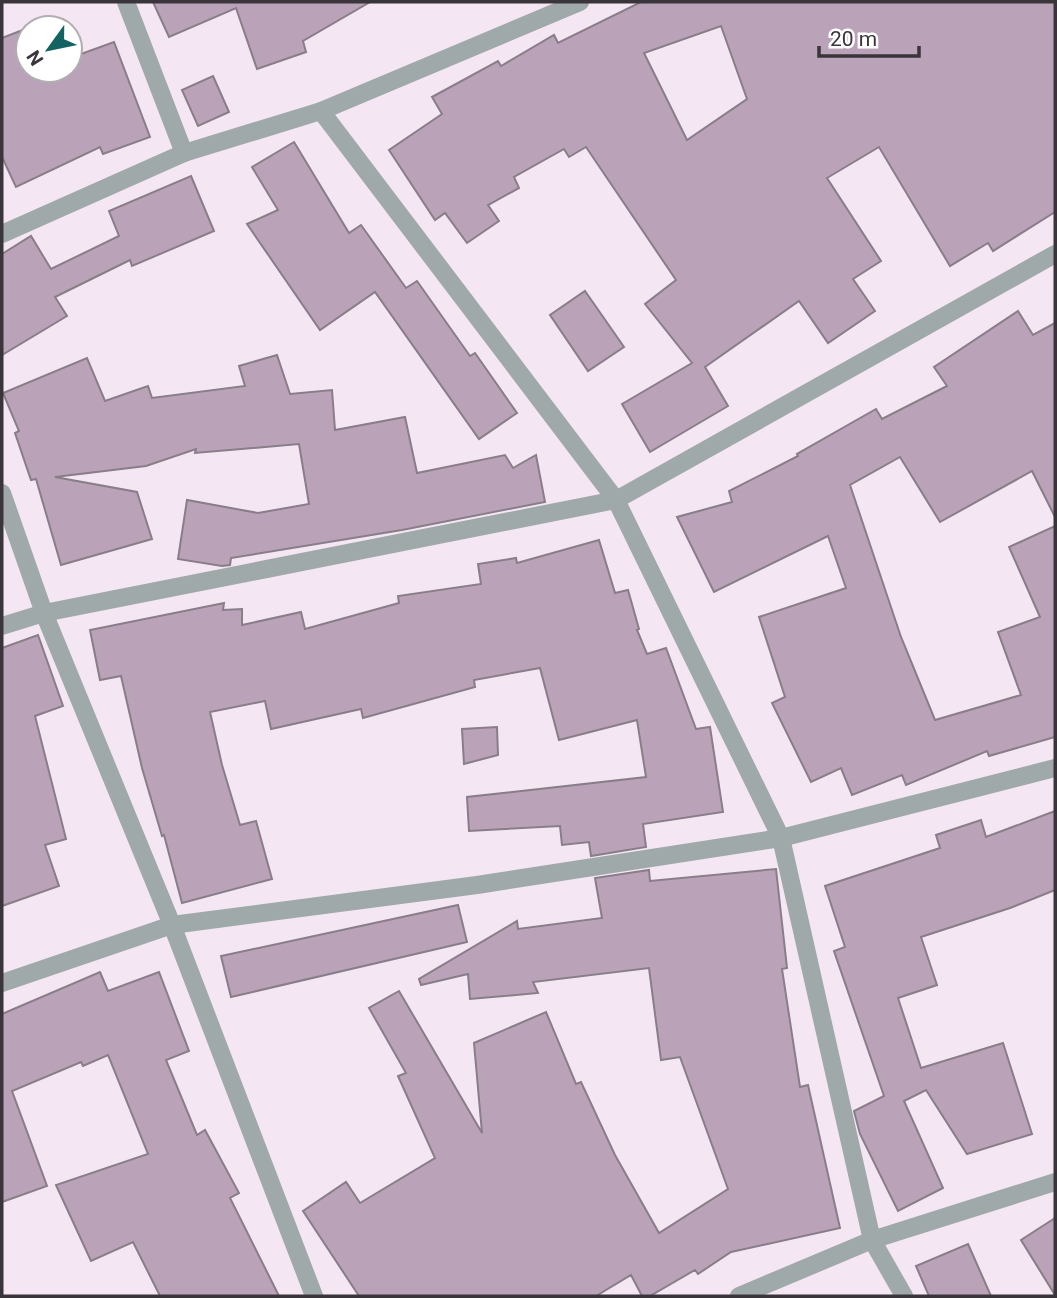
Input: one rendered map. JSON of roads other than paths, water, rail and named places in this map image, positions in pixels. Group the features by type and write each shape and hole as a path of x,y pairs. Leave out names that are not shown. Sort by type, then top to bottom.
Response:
{"street":[{"path":"127,2 184,153"},
{"path":"2,234 184,153 321,111 580,2"},
{"path":"321,111 616,500 781,838 872,1240 904,1296"},
{"path":"2,626 44,612 616,500 1055,254"},
{"path":"2,493 44,612 172,925 314,1296"},
{"path":"2,983 172,925 477,885 781,838 1055,768"},
{"path":"739,1296 872,1240 1055,1182"}]}
